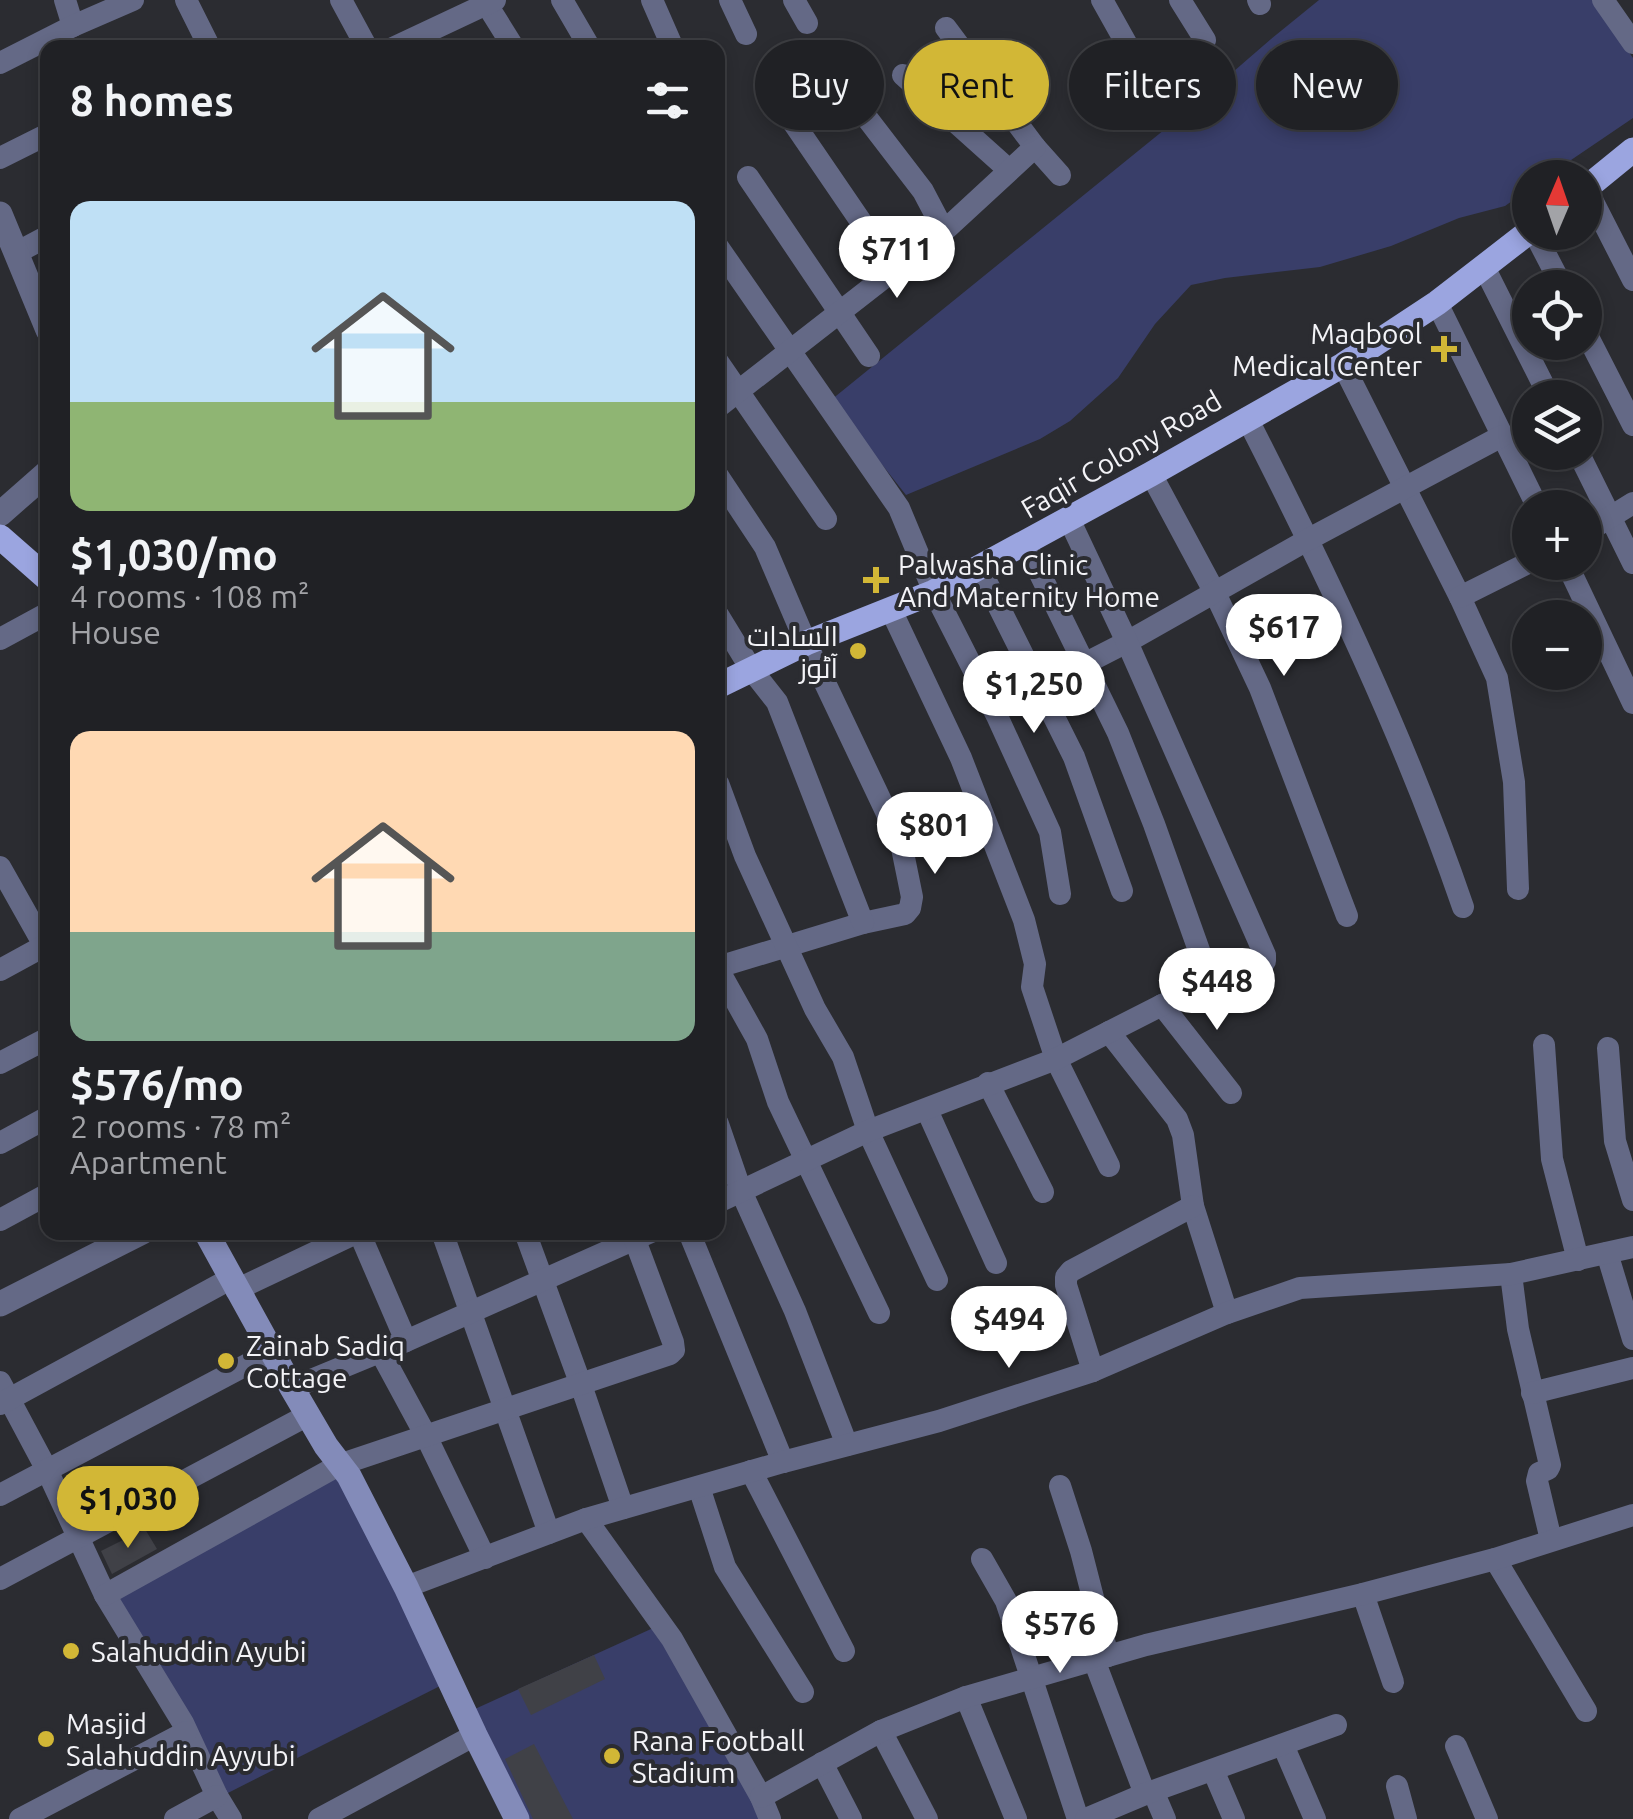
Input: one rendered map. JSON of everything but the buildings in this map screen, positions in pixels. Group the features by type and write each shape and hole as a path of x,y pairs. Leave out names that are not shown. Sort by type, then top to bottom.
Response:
{"main road":[{"path":"1602,175 1633,150"},
{"name":"Faqir Colony Road","path":"725,683 806,643 934,592 1151,474 1343,365 1512,247"},
{"path":"0,537 40,571"},
{"path":"210,1240 292,1388 349,1476 406,1586 510,1817"}],"street":[{"path":"64,0 73,26"},
{"path":"45,40 132,0"},
{"path":"186,0 206,40"},
{"path":"342,0 363,40"},
{"path":"562,0 585,40"},
{"path":"652,0 670,40"},
{"path":"730,0 746,34"},
{"path":"794,0 807,24"},
{"path":"1102,0 1124,40"},
{"path":"1180,0 1205,40"},
{"path":"1604,0 1633,44"},
{"path":"435,39 488,1 510,40"},
{"path":"946,28 1034,147 1060,175"},
{"path":"0,63 40,43"},
{"path":"903,75 1009,170"},
{"path":"798,130 894,270"},
{"path":"876,130 923,191 944,231"},
{"path":"0,158 40,138"},
{"path":"725,401 944,231 1034,147"},
{"path":"748,176 868,356"},
{"path":"0,214 40,311"},
{"path":"1602,219 1633,280"},
{"path":"16,253 40,240"},
{"path":"725,257 899,508 934,592 1050,832 1060,894"},
{"path":"1484,267 1541,380"},
{"path":"1436,303 1529,490"},
{"path":"1600,360 1633,425"},
{"path":"1343,365 1497,678 1514,782 1518,889"},
{"path":"725,373 826,519"},
{"path":"1247,418 1309,540 1386,709 1440,839 1462,907"},
{"path":"1039,686 1127,642 1502,436"},
{"path":"1587,470 1633,563"},
{"path":"1151,474 1260,688 1347,916"},
{"path":"0,514 40,479"},
{"path":"725,487 765,547 901,843 912,897 905,914 862,923 725,966"},
{"path":"1602,522 1633,504"},
{"path":"725,1199 868,1131 1056,1058 1162,1005 1259,968 1265,961 1127,642 1069,519"},
{"path":"1025,543 1118,733 1211,984"},
{"path":"979,568 1074,757 1122,891"},
{"path":"1460,597 1512,571"},
{"path":"1575,580 1633,703"},
{"path":"891,610 960,758 1024,920 1035,964 1032,987 1056,1058 1109,1166"},
{"path":"0,639 40,617"},
{"path":"725,627 751,670 777,702 862,923"},
{"path":"725,802 745,856 815,1009 843,1057 868,1131 938,1280"},
{"path":"0,867 7,895 40,941"},
{"path":"0,970 40,952"},
{"path":"725,981 757,1040 778,1102 879,1313"},
{"path":"1162,1005 1231,1093"},
{"path":"1109,1032 1176,1120 1183,1136 1194,1206 1227,1313"},
{"path":"0,1063 40,1042"},
{"path":"1544,1045 1552,1159 1578,1260"},
{"path":"1608,1048 1615,1141 1633,1200"},
{"path":"988,1083 1043,1192"},
{"path":"926,1110 996,1262"},
{"path":"0,1143 40,1121"},
{"path":"725,1145 741,1192 796,1311 847,1446"},
{"path":"0,1220 40,1198"},
{"path":"1093,1371 1066,1278 1071,1270 1194,1206"},
{"path":"0,1304 126,1240"},
{"path":"231,1819 186,1732 105,1595 47,1470 3,1395 233,1285 340,1240"},
{"path":"362,1240 406,1340"},
{"path":"445,1240 549,1533"},
{"path":"528,1240 622,1508"},
{"path":"292,1388 544,1281 629,1240"},
{"path":"105,1595 339,1464 670,1354 673,1342 641,1240"},
{"path":"693,1240 782,1462"},
{"path":"406,1586 586,1519 939,1421 1093,1371 1227,1313 1300,1288 1512,1274 1633,1247"},
{"path":"1607,1254 1633,1339"},
{"path":"1512,1274 1518,1330 1550,1465 1539,1473 1537,1481 1551,1540"},
{"path":"380,1351 484,1558"},
{"path":"0,1494 271,1352"},
{"path":"1532,1393 1633,1368"},
{"path":"0,1578 308,1415"},
{"path":"751,1471 844,1651"},
{"path":"698,1486 726,1567 803,1692"},
{"path":"1060,1486 1080,1551 1101,1658 1149,1792 1166,1819"},
{"path":"586,1519 672,1640 766,1808 822,1764 881,1731 966,1697 1146,1645 1496,1559 1633,1515"},
{"path":"1496,1559 1586,1711"},
{"path":"982,1560 1006,1600 1078,1819"},
{"path":"1363,1594 1393,1682"},
{"path":"966,1697 1016,1819"},
{"path":"1086,1819 1149,1792 1336,1725"},
{"path":"881,1731 927,1819"},
{"path":"20,1819 186,1732"},
{"path":"319,1819 475,1735"},
{"path":"1284,1745 1315,1819"},
{"path":"1456,1746 1487,1819"},
{"path":"822,1764 852,1819"},
{"path":"1212,1770 1234,1819"},
{"path":"1397,1786 1406,1819"},
{"path":"175,1819 217,1796"}],"shaded area":[{"path":"1319,0 1593,0 1633,58 1633,118 1571,160 1512,160 1512,201 1505,206 1459,218 1391,246 1320,267 1191,285 1155,324 1118,378 1070,421 1040,439 906,495 831,400 1164,130 1236,130 1236,69 1256,52 1256,130 1398,130 1398,40 1271,39"},
{"path":"340,1472 448,1682 222,1796 116,1599"},
{"name":"Rana Football Stadium","path":"662,1624 770,1819 519,1819 464,1714"}],"place":[{"name":"Maqbool Medical Center","path":"1444,349"},
{"name":"Palwasha Clinic And Maternity Home","path":"876,580"},
{"name":"السادات آٹوز","path":"858,651"},
{"name":"Zainab Sadiq Cottage","path":"226,1361"},
{"name":"Salahuddin Ayubi","path":"71,1651"},
{"name":"Masjid Salahuddin Ayyubi","path":"46,1739"},
{"name":"Rana Football Stadium","path":"612,1756"}]}
